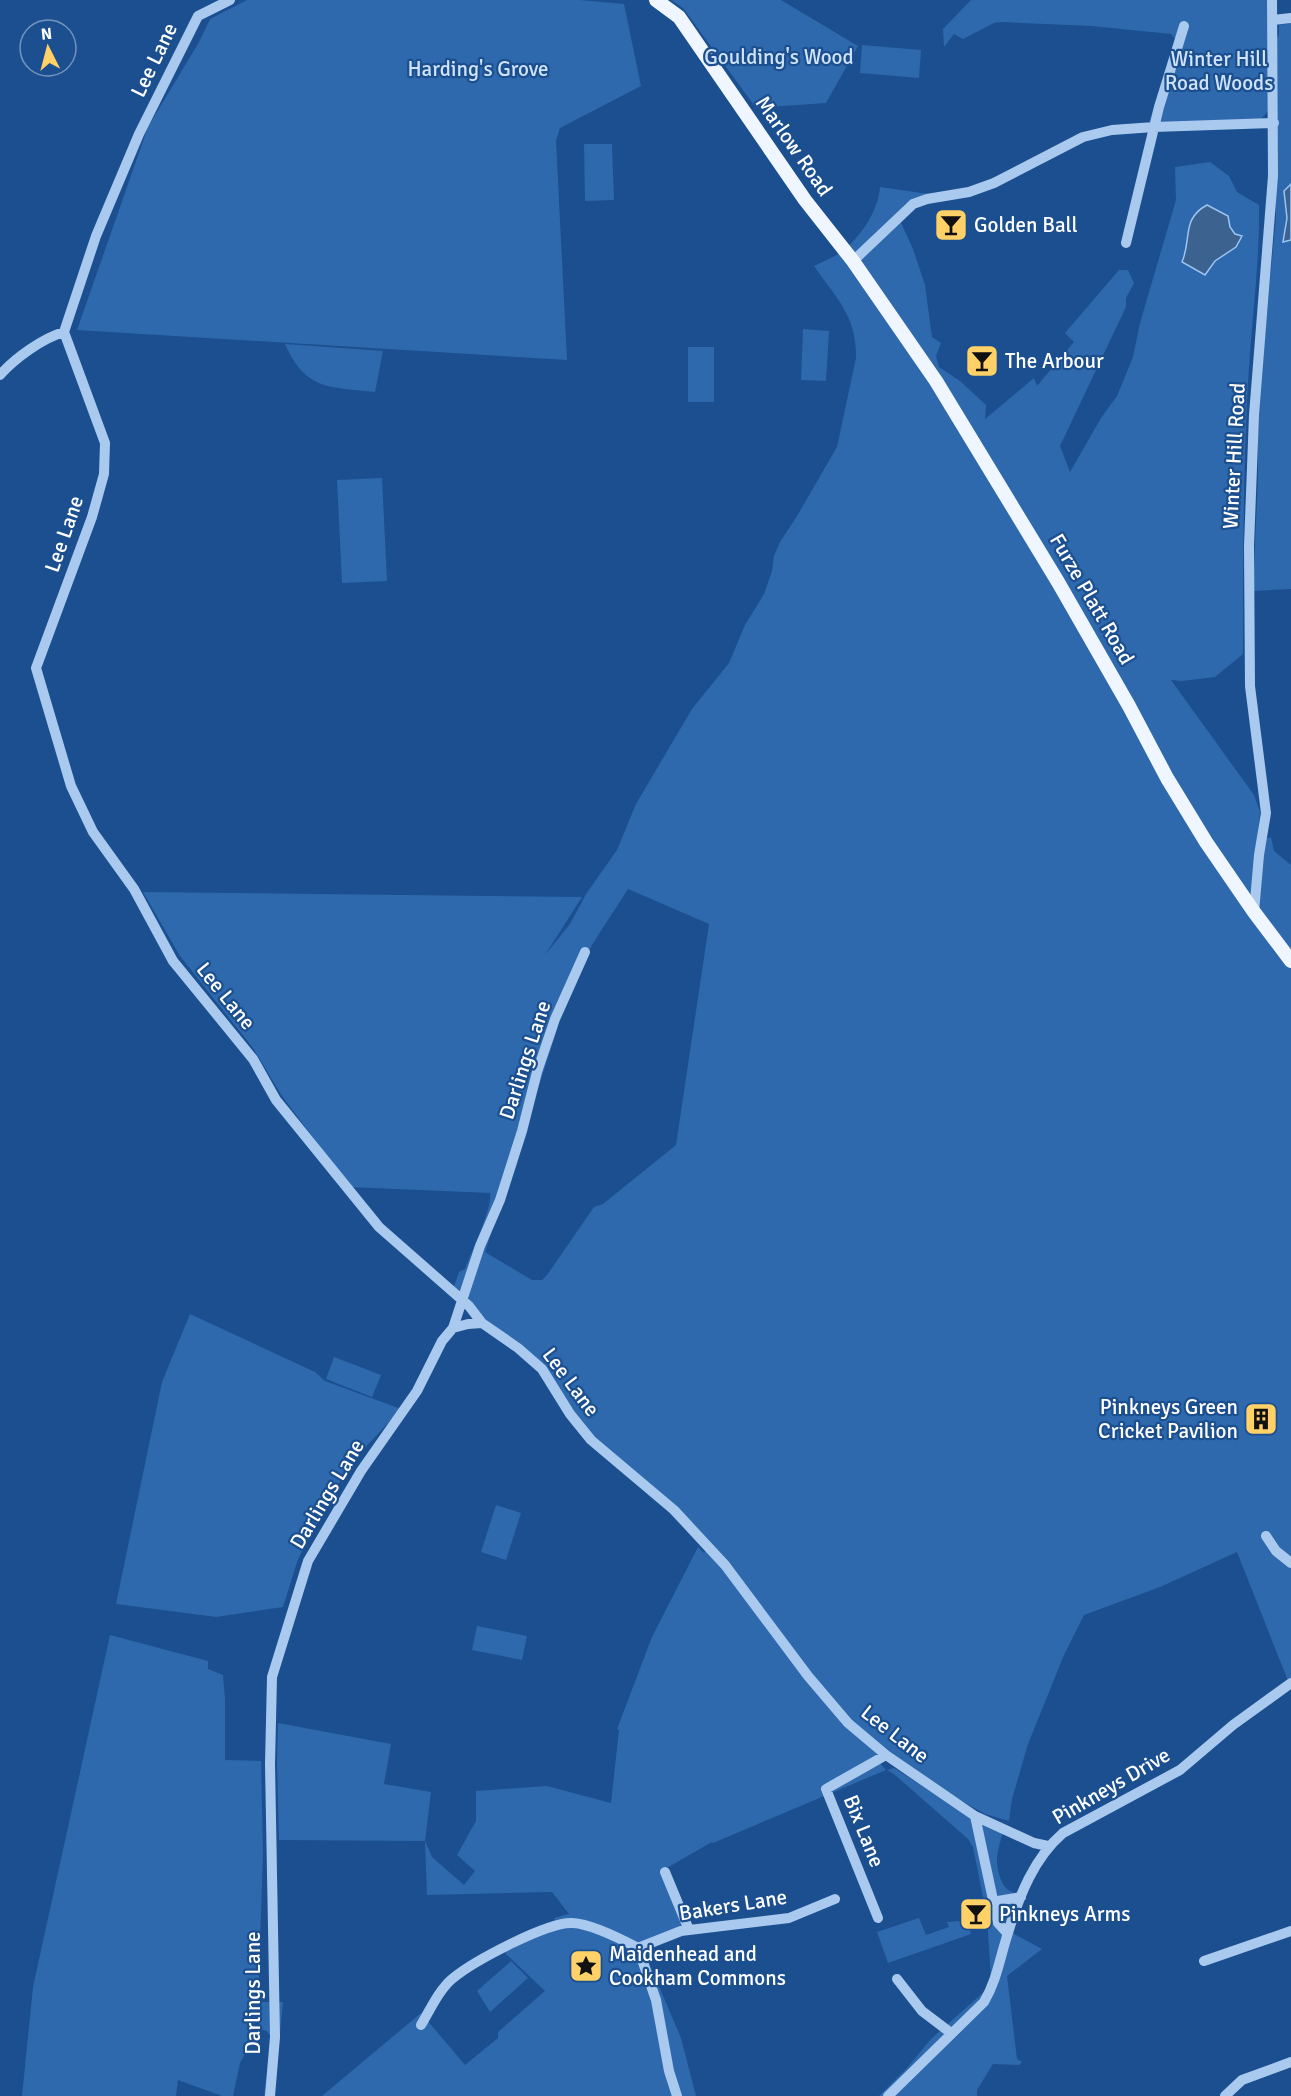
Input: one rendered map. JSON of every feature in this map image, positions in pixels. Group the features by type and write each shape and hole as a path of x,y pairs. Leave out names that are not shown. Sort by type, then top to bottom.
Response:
{"main road":[{"name":"Marlow Road","path":"656,0 679,17 805,200 854,261"},
{"name":"Furze Platt Road","path":"854,261 968,431 1058,582 1167,778 1206,843 1291,961"}],"street":[{"name":"Lee Lane","path":"230,0 198,16 183,45 139,134 100,226 64,332 105,443 104,474 92,517 36,668 71,786 93,832 134,889 173,961 252,1059 276,1100 379,1227 469,1306 482,1323 518,1348 542,1369 570,1414 591,1440 674,1510 702,1538 848,1723 886,1755 975,1816 1034,1843 1048,1846"},
{"name":"Winter Hill Road","path":"1254,912 1259,855 1266,813 1250,686 1249,546 1254,415 1270,219 1274,123 1272,0"},
{"path":"1272,20 1291,18"},
{"path":"1126,243 1154,127 1184,26"},
{"path":"854,261 913,204 927,199 969,192 994,183 1083,137 1112,130 1274,123"},
{"path":"0,375 36,345 51,336 64,332"},
{"name":"Darlings Lane","path":"270,2096 275,2037 270,1764 272,1677 309,1561 361,1471 417,1390 442,1341 453,1328 480,1246 500,1200 522,1131 537,1072 555,1019 585,952"},
{"path":"453,1328 482,1323"},
{"path":"1266,1536 1276,1551 1291,1563"},
{"name":"Pinkneys Drive","path":"888,2096 984,2002 992,1989 1007,1933 1021,1897 1034,1868 1048,1846 1063,1833 1180,1770 1233,1725 1291,1683"},
{"name":"Bix Lane","path":"878,1918 826,1789 886,1755"},
{"path":"975,1816 992,1902 998,1923 1007,1933"},
{"path":"665,1872 689,1930"},
{"path":"992,1902 1021,1897"},
{"name":"Bakers Lane","path":"638,1948 689,1930 789,1918 835,1899"},
{"path":"421,2025 451,1979 506,1947 560,1923 575,1923 638,1948 656,2000 669,2071 677,2096"},
{"path":"1204,1961 1291,1931"},
{"path":"897,1979 922,2011 951,2033"},
{"path":"1225,2096 1242,2080 1291,2062"}],"green space":[{"name":"Harding's Grove","path":"247,0 580,0 624,4 641,86 560,128 556,141 567,360 77,330 148,127 199,42 210,19"},
{"name":"Goulding's Wood","path":"671,0 781,0 858,46 826,103 756,108 683,8"},
{"name":"Winter Hill Road Woods","path":"971,0 1267,0 1270,109 1260,120 1164,124 1149,122 1177,41 1171,34 1091,26 1001,22 994,23 963,39 954,34 944,47 943,29"},
{"path":"1291,23 1291,589 1253,591 1258,478 1258,408 1276,217 1276,40 1279,35 1279,25"},
{"path":"862,45 921,50 919,78 860,73"},
{"path":"584,144 612,144 614,200 585,201"},
{"path":"1210,162 1229,176 1237,192 1259,205 1245,451 1243,654 1215,677 1171,680 1254,795 1260,812 1257,842 1271,837 1274,851 1291,865 1291,1679 1288,1681 1237,1552 1160,1587 1084,1615 1064,1655 1028,1744 1012,1799 1009,1821 985,1814 942,1790 852,1724 807,1670 756,1599 578,1422 556,1387 453,1289 459,1272 465,1269 481,1230 488,1209 490,1193 350,1187 282,1096 253,1048 180,956 143,892 582,897 545,955 570,924 586,894 617,850 636,804 692,709 729,663 745,625 764,594 780,542 837,447 856,358 855,343 853,330 844,308 814,266 840,253 861,232 876,206 880,187 929,194 905,204 897,214 913,249 925,285 932,337 941,343 936,356 939,367 960,381 986,405 985,419 1034,378 1037,386 1074,342 1065,333 1119,270 1128,270 1134,283 1126,298 1126,307 1060,446 1070,472 1101,418 1117,396 1133,357 1140,323 1176,200 1175,167","holes":["628,889 709,924 676,1145 603,1204 594,1207 547,1275 542,1280 532,1280 485,1252 557,1030 561,1011 576,974"]},
{"path":"803,329 829,331 826,381 801,380"},
{"path":"285,344 383,351 375,392 332,387 311,379 293,359"},
{"path":"688,347 714,347 714,402 688,402"},
{"path":"382,478 387,581 342,583 337,480"},
{"path":"190,1314 315,1372 325,1381 401,1409 349,1465 298,1559 283,1607 216,1617 116,1604 162,1382"},
{"path":"334,1357 381,1375 372,1397 326,1379"},
{"path":"496,1505 521,1513 506,1560 481,1552"},
{"path":"698,1547 704,1553 706,1550 880,1756 879,1762 886,1770 712,1842 665,1869 686,1927 648,1948 647,1958 681,2038 696,2096 322,2096 421,2013 465,2065 498,2038 498,2032 545,1991 506,1954 504,1947 555,1920 554,1918 569,1914 552,1892 427,1895 425,1841 432,1857 464,1885 475,1871 457,1855 476,1821 476,1791 547,1786 611,1803 619,1730 617,1729 652,1637"},
{"path":"477,1626 527,1636 522,1660 472,1650"},
{"path":"110,1635 208,1661 208,1669 223,1675 225,1760 261,1761 263,1853 258,2006 253,2039 240,2063 233,2096 222,2096 178,2080 176,2096 22,2096 33,1987"},
{"path":"278,1723 391,1744 384,1784 431,1792 425,1841 279,1840"},
{"path":"894,1768 938,1796 1003,1831 998,1849 998,1869 1003,1884 1013,1892 1015,1902 1005,1929 1042,1949 1007,1976 1017,2059 1022,2062 1019,2065 993,2064 977,2090 977,2096 879,2096 907,2068 931,2039 985,1991 991,1979 987,1917 973,1847 968,1839 887,1770"},
{"path":"919,1918 926,1935 949,1927 947,1922 960,1921 969,1926 971,1934 888,1963 877,1932"},
{"path":"511,1961 528,1978 490,2012 477,1991"},
{"path":"261,2002 283,2002 274,2096 264,2096 271,2037 267,2031 259,2029"}],"shaded area":[{"path":"1291,184 1291,240 1283,242 1287,218 1284,191"},
{"path":"1207,205 1228,216 1230,227 1235,234 1242,236 1236,247 1215,261 1205,275 1182,262 1190,223"}],"place":[{"name":"Golden Ball","path":"951,225"},
{"name":"The Arbour","path":"982,361"},
{"name":"Pinkneys Green Cricket Pavilion","path":"1261,1419"},
{"name":"Pinkneys Arms","path":"976,1914"},
{"name":"Maidenhead and Cookham Commons","path":"586,1966"}]}
